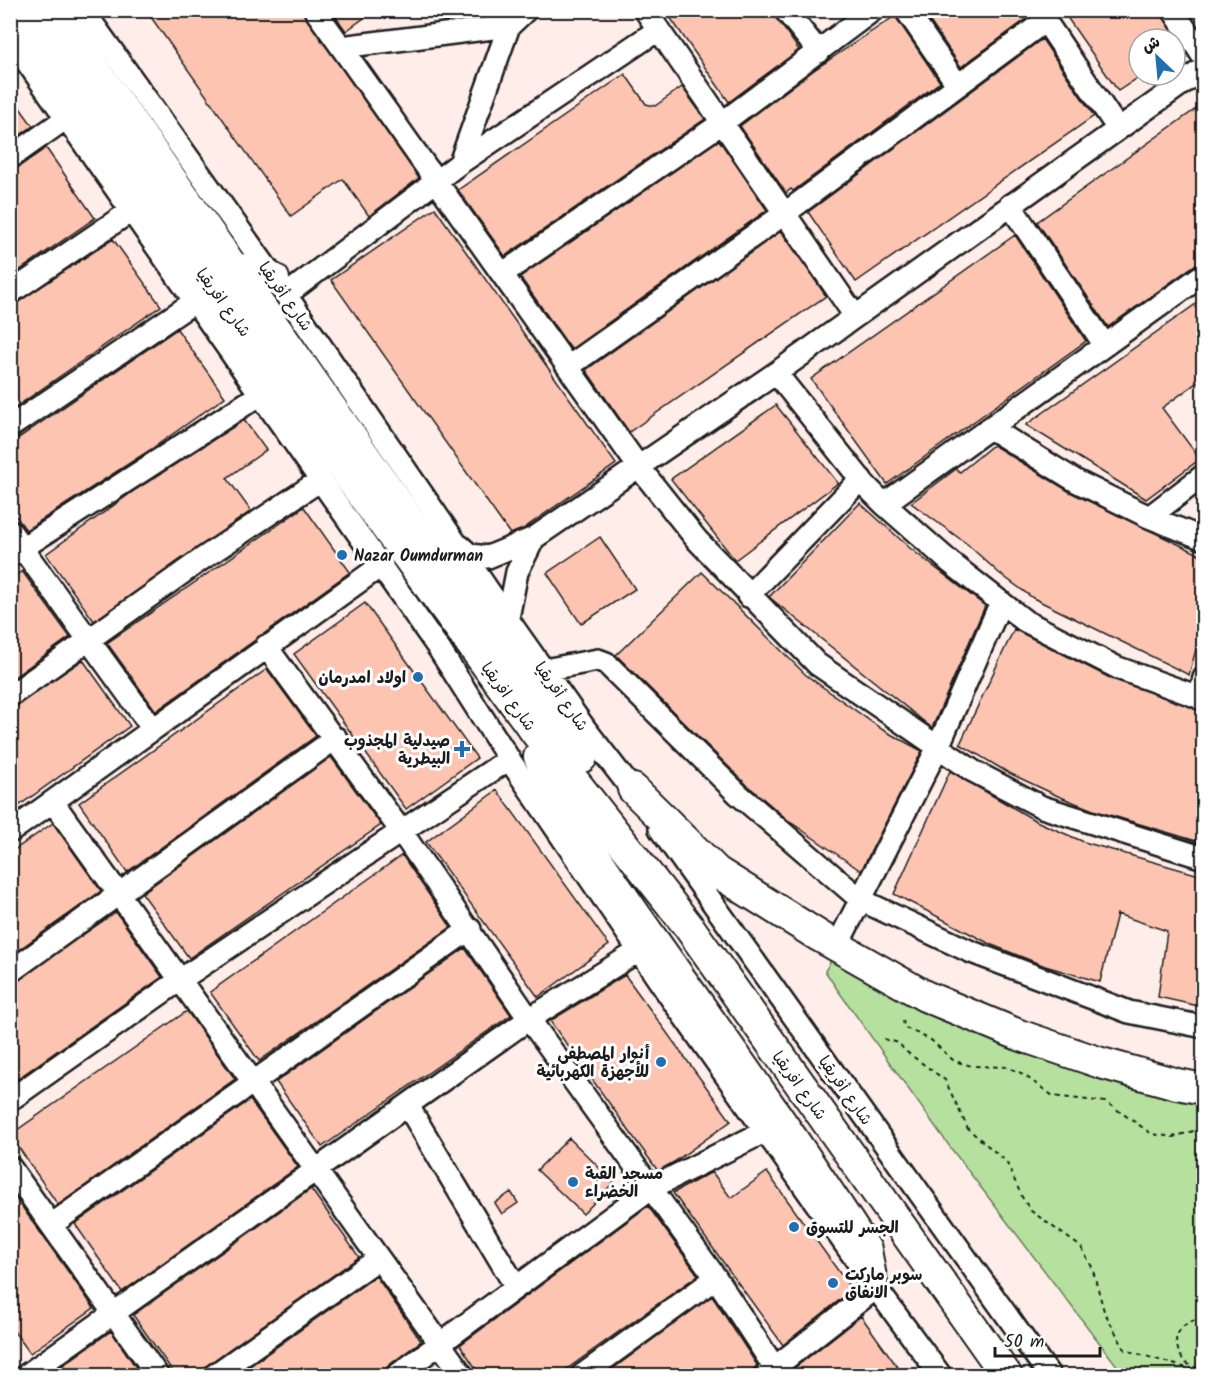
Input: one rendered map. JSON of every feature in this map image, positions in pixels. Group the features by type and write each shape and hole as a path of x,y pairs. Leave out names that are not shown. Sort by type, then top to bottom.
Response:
{"highway":[{"name":"شارع افريقيا","path":"18,10 301,411 509,695 811,1085 1028,1376"},
{"name":"شارع افريقيا","path":"53,10 492,638 669,870 1007,1376"},
{"path":"71,127 115,149"},
{"path":"233,267 280,287"},
{"path":"509,695 551,784 609,874 798,1145 860,1240 866,1250 874,1285"},
{"path":"633,789 717,872 837,946 925,996 1019,1035 1101,1063 1203,1089"}],"street":[{"name":"شارع أفريقيا","path":"82,10 280,287 586,730 633,789 1050,1376"},
{"path":"315,10 638,466 696,540 748,596 765,609 817,664 973,771 1042,807 1203,858"},
{"path":"460,163 509,26 526,10"},
{"path":"645,10 855,316"},
{"path":"785,10 819,52"},
{"path":"502,274 722,123 873,10"},
{"path":"906,10 957,84"},
{"path":"1173,10 1203,58"},
{"path":"568,367 784,214 957,84 1042,16 1118,129"},
{"path":"341,47 509,26"},
{"path":"280,287 658,30"},
{"path":"10,38 382,566 509,759 640,950 874,1285 941,1376"},
{"path":"457,544 470,555 488,557 534,538 776,373 1203,68"},
{"path":"10,158 71,127"},
{"path":"1010,205 1104,344"},
{"path":"10,293 131,211"},
{"path":"884,504 1203,274"},
{"path":"10,427 194,302"},
{"path":"776,373 861,479 884,504 1026,621 1118,668 1202,692"},
{"path":"153,729 89,640 14,545 261,394"},
{"path":"990,428 1076,481 1149,517 1203,539"},
{"path":"1149,517 1203,475"},
{"path":"748,596 861,479"},
{"path":"10,696 320,481"},
{"path":"508,618 517,572 534,538"},
{"path":"10,832 266,646 382,566"},
{"path":"837,946 938,747 1001,602"},
{"path":"266,646 336,738 470,929 529,1019 716,1278 773,1373 874,1285"},
{"path":"544,670 598,660 606,663 738,794 861,900 969,951 1130,1012 1203,1027"},
{"path":"10,972 336,738"},
{"path":"10,1100 180,980 509,759"},
{"path":"53,802 378,1259 464,1376"},
{"path":"51,1224 470,929"},
{"path":"25,1376 529,1019 640,950"},
{"path":"408,1106 516,1287"},
{"path":"396,1376 651,1188 766,1131"},
{"path":"10,1167 158,1376"},
{"path":"213,1376 378,1259"},
{"path":"581,1376 716,1278"}],"path":[{"path":"903,1020 904,1027 931,1040 954,1061 972,1066 1007,1067 1021,1073 1053,1096 1106,1102 1152,1134 1173,1137 1203,1128"},
{"path":"884,1038 899,1043 904,1050 945,1080 968,1130 1006,1161 1031,1211 1081,1247 1092,1267 1104,1311 1125,1350 1203,1373"},
{"path":"1203,1178 1200,1193 1203,1200"},
{"path":"1203,1320 1192,1320 1183,1326 1176,1338 1183,1360 1189,1365 1203,1368"}],"green space":[{"path":"832,959 865,979 1019,1052 1203,1105 1203,1375 1124,1375 950,1147 837,989 825,971"}],"building":[{"path":"146,10 301,10 419,178 369,216 343,179 291,216"},
{"path":"331,10 375,10 346,31"},
{"path":"665,10 771,10 799,50 729,102"},
{"path":"922,10 1024,10 1028,18 961,67"},
{"path":"1062,10 1160,10 1170,27 1127,27 1127,85 1118,91"},
{"path":"895,16 940,82 793,191 791,189 786,193 740,126 814,70"},
{"path":"1042,39 1094,116 856,282 808,212"},
{"path":"625,74 646,104 655,106 682,87 705,119 505,256 458,190"},
{"path":"10,94 33,126 10,142"},
{"path":"1203,104 1203,259 1108,327 1037,222"},
{"path":"719,140 767,210 571,349 520,277"},
{"path":"46,148 95,218 10,277 10,173"},
{"path":"435,208 616,464 523,529 510,534 331,280"},
{"path":"781,231 826,296 629,432 586,370"},
{"path":"1015,235 1086,341 887,484 811,379"},
{"path":"113,239 161,306 10,411 10,307"},
{"path":"1203,299 1203,378 1162,408 1200,459 1146,499 1026,425"},
{"path":"177,329 225,397 150,450 26,530 10,508 10,444"},
{"path":"776,405 838,483 735,560 671,479"},
{"path":"244,420 266,450 227,478 251,511 94,621 46,554 135,490"},
{"path":"993,445 1070,492 1203,556 1203,624 1189,675 1033,598 999,573 967,544 911,503 956,469 960,472"},
{"path":"860,503 911,549 985,606 932,728 769,597"},
{"path":"304,507 350,572 156,711 107,643"},
{"path":"600,537 635,589 581,624 547,573"},
{"path":"22,571 70,637 10,680 10,580"},
{"path":"702,572 806,675 883,730 922,751 861,871 789,821 747,785 616,655"},
{"path":"365,603 477,758 406,809 294,654"},
{"path":"1014,629 1112,679 1203,711 1203,843 1093,810 1058,796 1007,772 960,744"},
{"path":"83,660 130,726 10,812 10,709"},
{"path":"267,669 316,736 127,872 79,803"},
{"path":"331,757 381,825 189,958 142,893"},
{"path":"950,771 1036,821 1084,842 1203,876 1203,1007 1158,997 1167,931 1117,914 1100,982 1045,966 992,945 894,894"},
{"path":"497,790 609,945 538,997 426,842"},
{"path":"53,823 101,891 10,956 10,853"},
{"path":"402,855 451,927 259,1061 210,992"},
{"path":"116,912 162,977 10,1084 10,985"},
{"path":"465,948 511,1015 322,1147 276,1082"},
{"path":"625,975 731,1121 658,1171 550,1021"},
{"path":"187,1011 235,1079 58,1205 10,1135"},
{"path":"250,1100 298,1167 122,1292 75,1224"},
{"path":"569,1138 614,1182 583,1214 537,1170"},
{"path":"712,1172 731,1198 767,1172 852,1290 783,1345 673,1193"},
{"path":"311,1189 359,1257 206,1366 201,1376 176,1376 133,1315"},
{"path":"10,1190 94,1308 30,1353 10,1326"},
{"path":"511,1192 518,1203 502,1214 495,1203"},
{"path":"648,1206 698,1275 557,1376 481,1376 460,1345"},
{"path":"376,1276 421,1341 388,1366 384,1376 236,1376"},
{"path":"712,1296 757,1365 755,1368 744,1376 603,1376"},
{"path":"861,1316 904,1376 796,1376 792,1370"},
{"path":"111,1331 142,1376 48,1376"}],"place":[{"name":"Nazar Oumdurman","path":"342,555"},
{"name":"اولاد امدرمان","path":"418,677"},
{"name":"صيدلية المجذوب البيطرية","path":"462,749"},
{"name":"أنوار المصطفى للأجهزة الكهربائية","path":"661,1062"},
{"name":"مسجد القبة الخضراء","path":"573,1182"},
{"name":"الجسر للتسوق","path":"794,1227"},
{"name":"سوبر ماركت الانفاق","path":"833,1283"}]}
